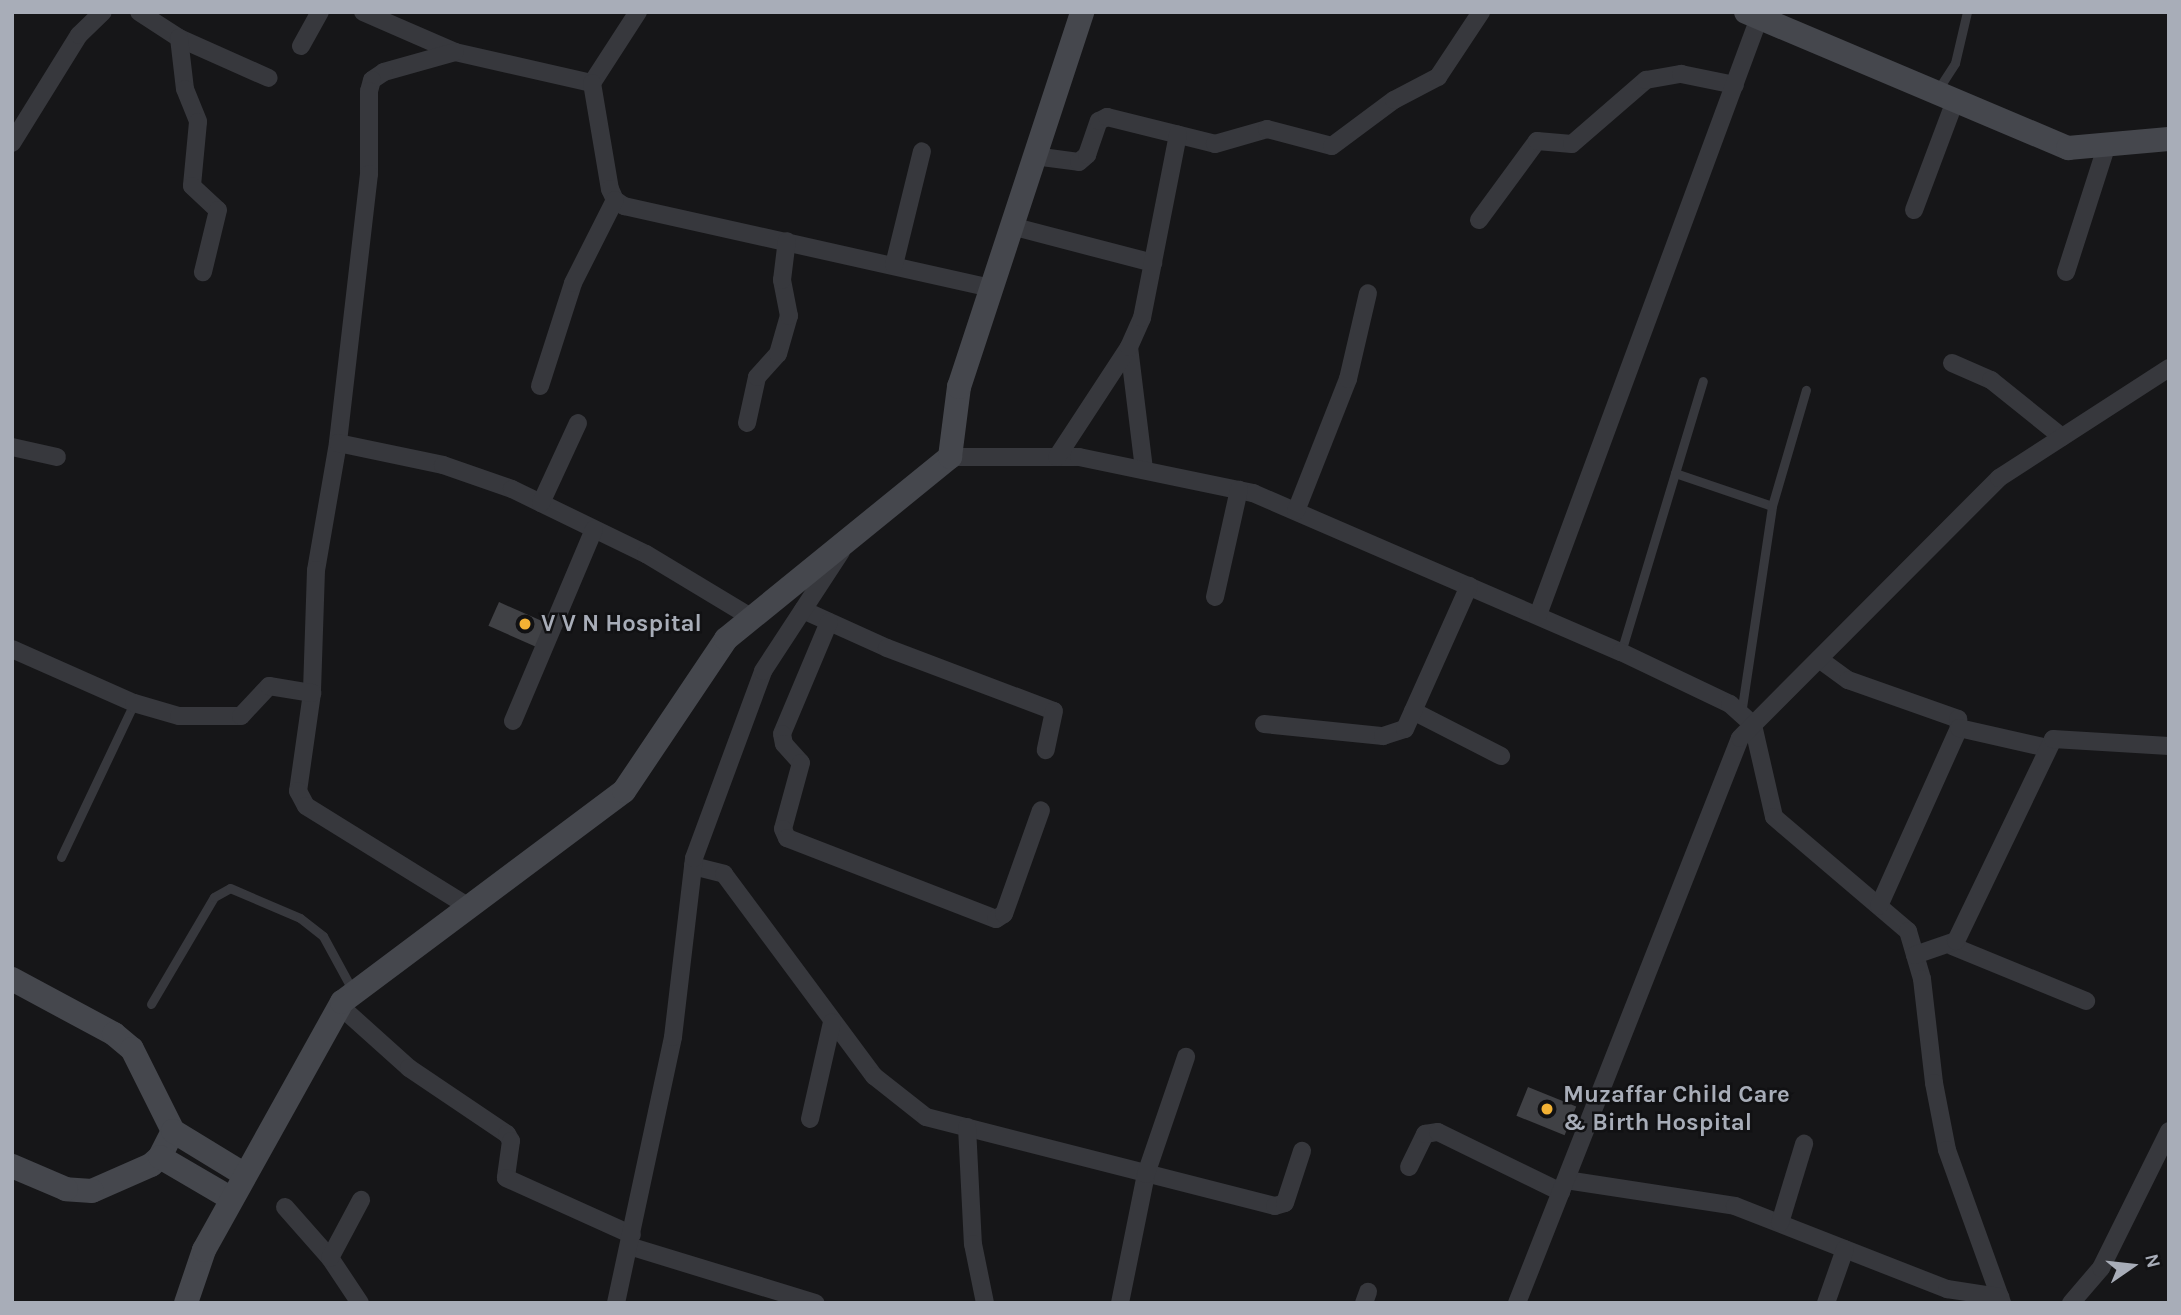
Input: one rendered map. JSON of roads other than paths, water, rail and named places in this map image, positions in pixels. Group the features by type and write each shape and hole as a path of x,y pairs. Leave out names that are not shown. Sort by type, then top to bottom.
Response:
{"street":[{"path":"12,143 79,35 103,12"},
{"path":"139,12 179,38 269,78"},
{"path":"301,46 320,12"},
{"path":"363,12 455,51 592,83"},
{"path":"540,386 573,283 615,200 592,83 638,12"},
{"path":"950,457 959,387 1082,12"},
{"path":"1034,156 1074,163 1083,160 1099,121 1107,117 1215,144 1267,128 1325,145 1339,144 1395,100 1438,78 1481,12"},
{"path":"1538,615 1735,85 1753,15 2068,148 2169,139"},
{"path":"179,38 185,89 198,122 192,186 218,209 203,272"},
{"path":"455,51 384,72 372,80 369,91 369,174 338,443 316,570 312,693 298,791 306,806 469,907"},
{"path":"1479,220 1537,141 1562,147 1572,144 1646,80 1681,74 1735,85"},
{"path":"1914,210 1946,97"},
{"path":"1057,457 1129,347 1142,317 1178,134"},
{"path":"2066,272 2107,144"},
{"path":"894,265 922,151"},
{"path":"615,200 624,206 991,288"},
{"path":"1012,226 1153,263"},
{"path":"747,423 757,377 778,354 789,316 782,280 787,241"},
{"path":"1296,511 1349,379 1368,293"},
{"path":"1129,347 1144,470"},
{"path":"1952,363 1991,380 2063,437"},
{"path":"1517,1303 1747,720 1819,659 1999,478 2169,368"},
{"path":"541,503 578,423"},
{"path":"338,443 443,465 541,503 594,529 752,618"},
{"path":"12,447 57,457"},
{"path":"186,1303 204,1250 347,1000 624,791 726,639 950,457 1057,457 1144,470 1239,490 1296,511 1538,615 1730,704 1747,720 1774,817 1908,931 1915,955 1948,1150 2001,1300"},
{"path":"1215,597 1239,490"},
{"path":"513,721 594,529"},
{"path":"616,1303 673,1037 694,866 763,671 850,538"},
{"path":"1264,724 1383,736 1405,729 1469,586"},
{"path":"803,610 1054,711 1046,750"},
{"path":"829,622 782,734 784,744 801,763 783,829 787,838 996,919 1004,914 1041,810"},
{"path":"12,649 134,703 179,716 232,718 249,710 269,686 312,693"},
{"path":"1819,659 1848,680 1955,715 1959,729 1879,906"},
{"path":"1413,711 1501,756"},
{"path":"1959,729 2048,748"},
{"path":"1952,946 2053,739 2169,746"},
{"path":"694,866 713,868 734,884 832,1023 899,1100 926,1117 1275,1206 1284,1203 1302,1150"},
{"path":"1915,955 1952,946 2086,1001"},
{"path":"12,979 114,1034 132,1049 173,1131 245,1175"},
{"path":"347,1000 409,1068 507,1135 511,1141 506,1178 630,1241 815,1303"},
{"path":"810,1119 832,1023"},
{"path":"1120,1303 1146,1174 1186,1057"},
{"path":"967,1127 973,1244 985,1303"},
{"path":"12,1166 66,1189 92,1191 114,1185 160,1157 173,1131"},
{"path":"2071,1303 2101,1268 2169,1131"},
{"path":"1409,1167 1425,1135 1438,1132 1563,1186 1696,1197 1780,1223 1947,1289 2001,1300"},
{"path":"1780,1223 1804,1144"},
{"path":"160,1157 232,1199"},
{"path":"330,1258 361,1200"},
{"path":"285,1206 330,1258 360,1303"},
{"path":"1826,1303 1845,1249"}],"lane":[{"path":"1946,97 1967,12"},
{"path":"1621,652 1703,381"},
{"path":"1747,720 1772,506 1806,390"},
{"path":"1675,473 1772,506"},
{"path":"61,857 134,703"},
{"path":"151,1004 214,897 230,888 300,918 323,936 347,1000"}],"place":[{"name":"V V N Hospital","path":"525,624"},
{"name":"Muzaffar Child Care & Birth Hospital","path":"1547,1109"}]}
